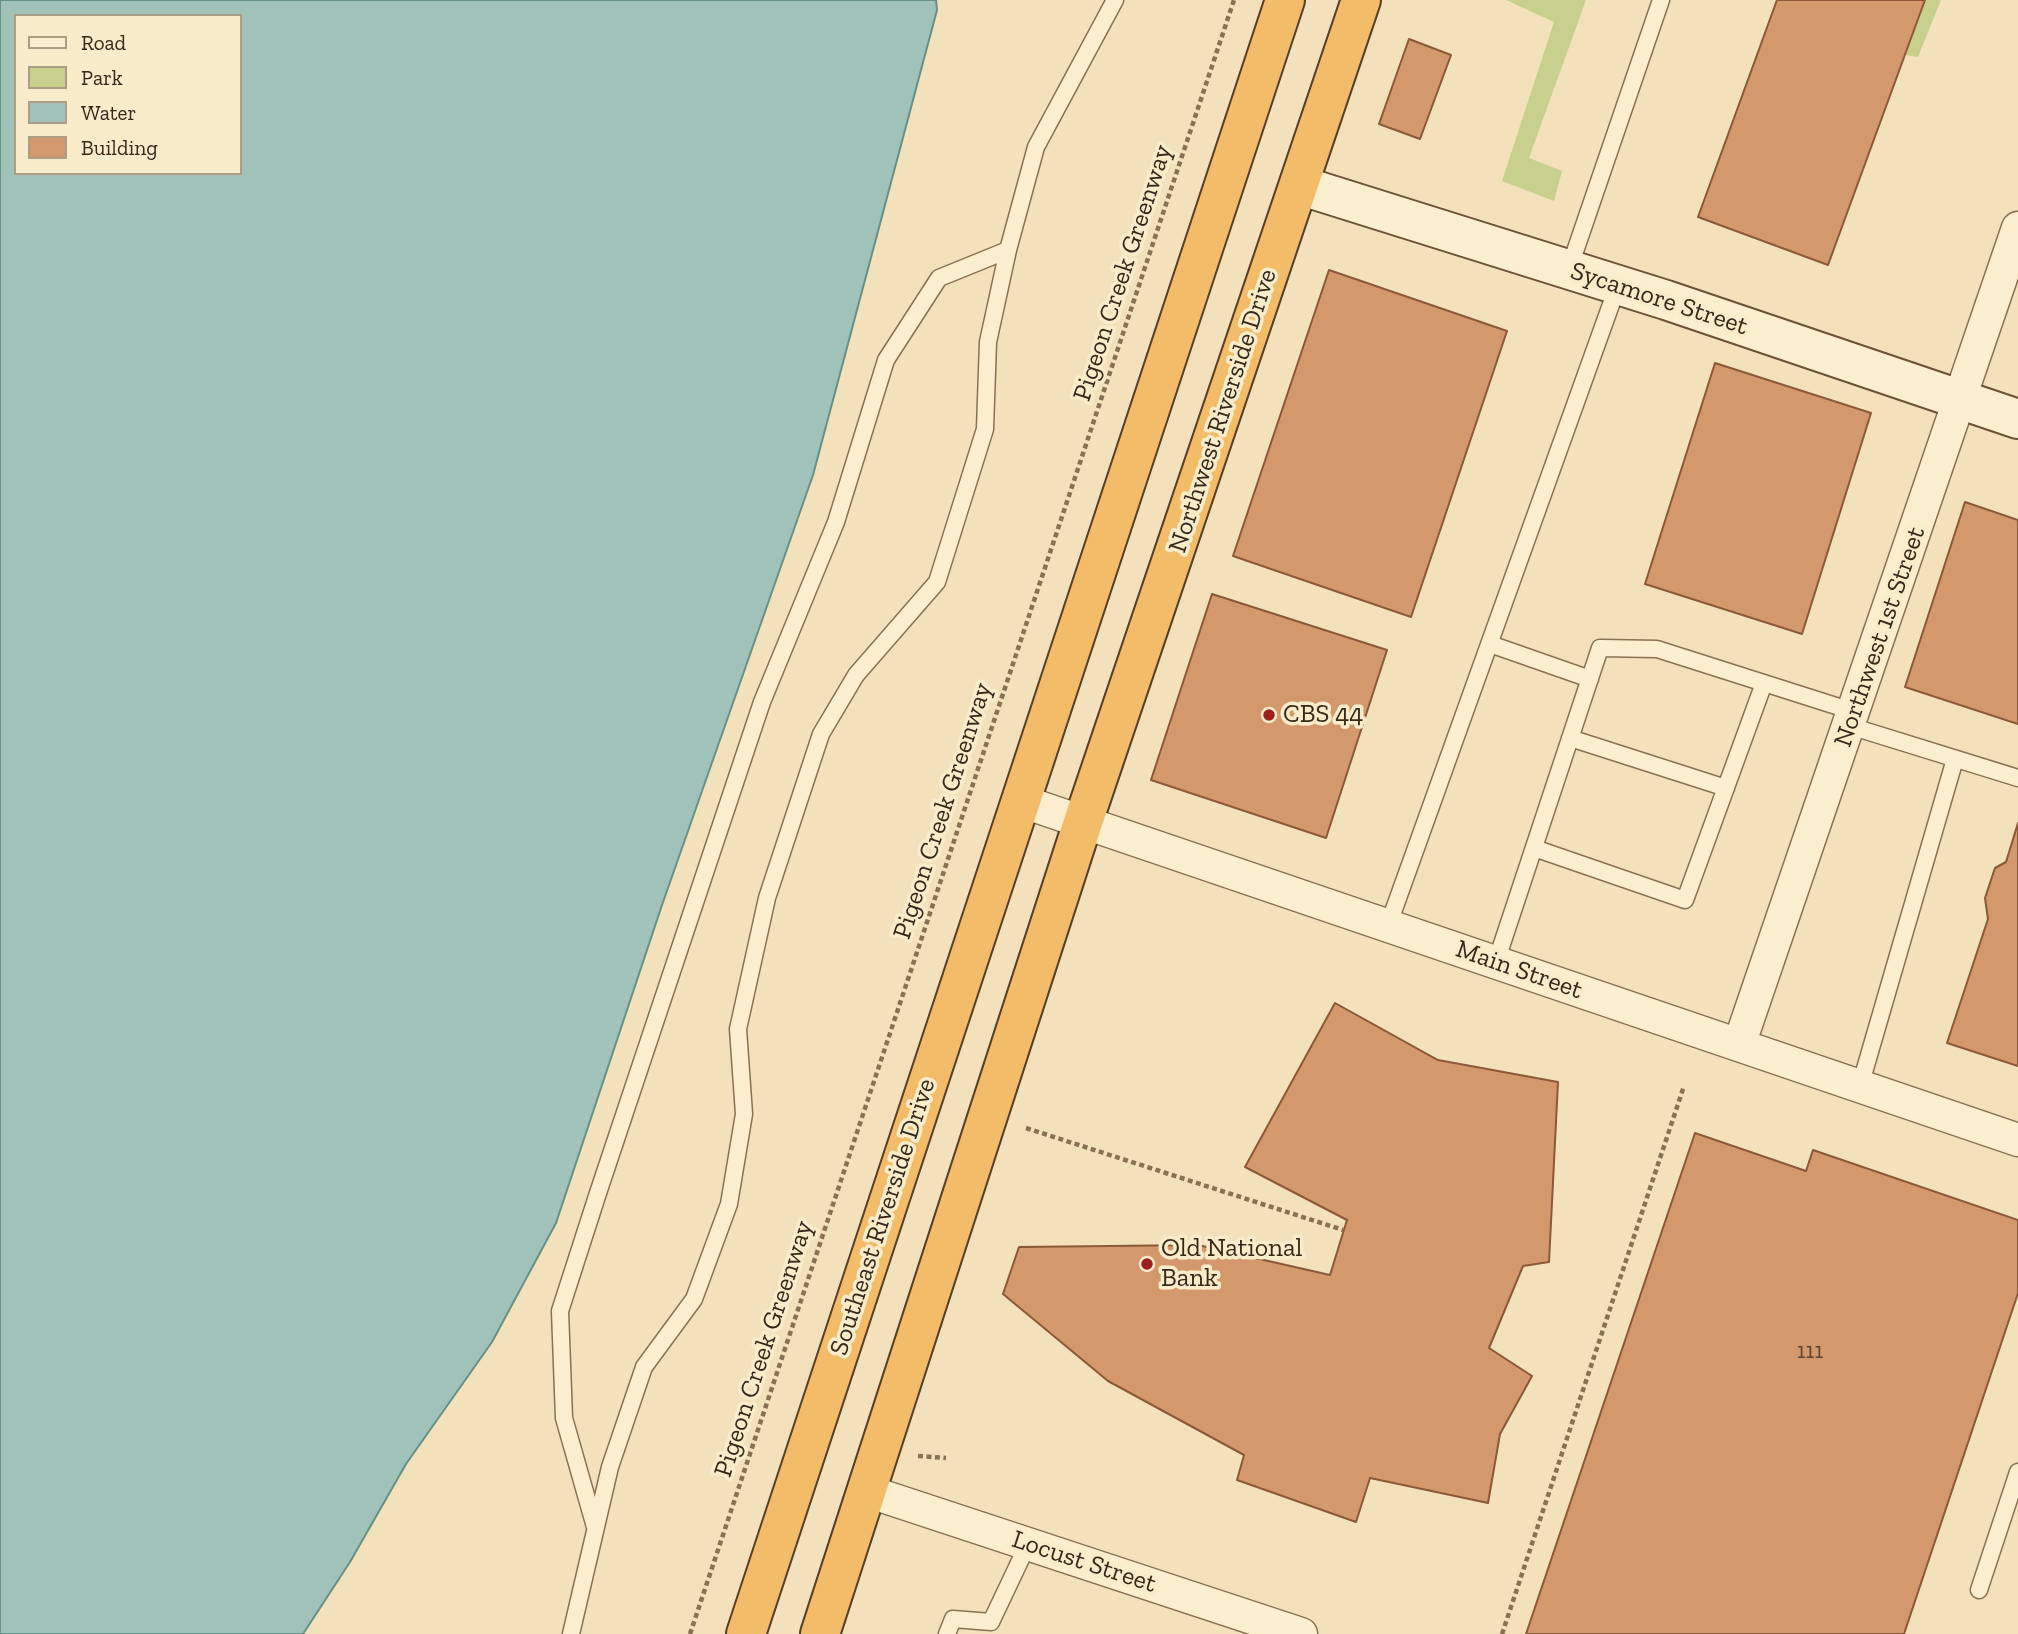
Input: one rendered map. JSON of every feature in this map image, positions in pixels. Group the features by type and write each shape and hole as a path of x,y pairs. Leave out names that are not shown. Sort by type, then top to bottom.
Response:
{"highway":[{"path":"1021,801 1285,0"},
{"name":"Northwest Riverside Drive","path":"1083,822 1361,0"},
{"name":"Southeast Riverside Drive","path":"746,1634 1021,801"},
{"path":"820,1634 1083,822"}],"main road":[{"name":"Sycamore Street","path":"1299,185 1618,285 2018,419"}],"street":[{"name":"Northwest 1st Street","path":"1739,1045 1962,400 2018,228"},
{"name":"Main Street","path":"1021,801 2018,1140"},
{"name":"Locust Street","path":"866,1491 1301,1634"}],"lane":[{"path":"570,1634 610,1467 644,1367 694,1299 729,1204 744,1114 738,1029 767,898 821,734 856,675 937,582 985,429 988,342 1008,250 1035,147 1115,0"},
{"path":"1568,270 1661,0"},
{"path":"595,1527 564,1418 561,1311 598,1193 762,702 836,522 886,360 939,278 1008,250"},
{"path":"1388,926 1618,285"},
{"path":"1490,644 1590,679"},
{"path":"1496,962 1600,648 1657,649 1764,683 1955,759 2018,778"},
{"path":"1534,848 1685,900 1764,683"},
{"path":"1570,738 1726,788"},
{"path":"1860,1086 1955,759"},
{"path":"1979,1590 2018,1472"},
{"path":"947,1634 953,1619 996,1628 1028,1544"}],"path":[{"name":"Pigeon Creek Greenway","path":"690,1634 1234,0"},
{"path":"1502,1634 1684,1086"},
{"path":"1018,1126 1343,1230"}],"green space":[{"path":"1506,0 1586,0 1529,158 1562,171 1554,201 1502,181 1554,22"},
{"path":"1925,0 1941,0 1918,57 1905,55"}],"water":[{"path":"0,0 936,0 937,10 813,475 662,905 556,1223 492,1342 406,1464 350,1562 303,1634 0,1634"}],"building":[{"path":"1777,0 1925,0 1828,265 1698,217"},
{"path":"1409,39 1451,55 1420,139 1379,124"},
{"path":"1329,270 1507,331 1411,617 1233,556"},
{"path":"1715,363 1871,413 1802,634 1645,584"},
{"path":"1965,502 2018,520 2018,724 1905,687"},
{"name":"CBS 44","path":"1212,594 1387,650 1326,838 1151,780"},
{"path":"2018,823 2018,1066 1947,1043 1988,919 1985,898 1995,868 2006,862"},
{"name":"Old National Bank","path":"1335,1003 1438,1060 1558,1082 1549,1262 1523,1266 1489,1348 1532,1376 1500,1434 1488,1503 1370,1478 1356,1522 1237,1480 1244,1455 1108,1381 1003,1294 1019,1247 1198,1245 1330,1275 1347,1220 1245,1167"},
{"path":"1695,1133 1806,1171 1813,1150 2018,1220 2018,1293 1904,1634 1526,1634"}],"place":[{"name":"CBS 44","path":"1269,715"},
{"name":"Old National Bank","path":"1147,1264"}]}
